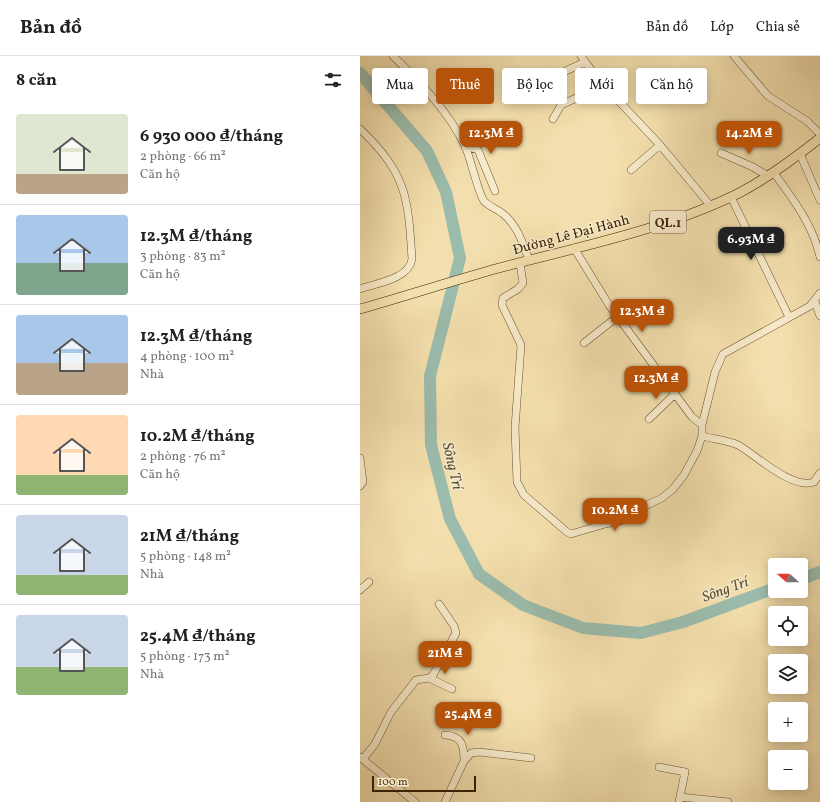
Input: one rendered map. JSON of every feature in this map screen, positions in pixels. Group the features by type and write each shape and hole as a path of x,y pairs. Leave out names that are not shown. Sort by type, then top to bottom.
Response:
{"main road":[{"name":"Đường Lê Đại Hành","path":"360,309 499,268 650,227 710,205 731,197 771,174 819,140"}],"street":[{"path":"393,56 434,100 465,147 484,201 504,214 522,240 525,262 523,283 518,289 503,298 502,305 518,334 521,345 515,428 515,462 517,482 524,495 567,532 571,534 605,524 623,521 643,507 662,498 673,489 688,467 702,436 702,425 715,372 723,354 810,306 815,302 820,293"},
{"path":"734,56 768,96 807,121 819,140"},
{"path":"567,69 583,59 590,68"},
{"path":"553,119 562,105 575,99"},
{"path":"621,104 660,145 710,205"},
{"path":"360,129 382,152 398,175 408,205 412,259 410,268 399,276 360,289"},
{"path":"631,170 660,145"},
{"path":"465,147 478,150 495,191"},
{"path":"721,153 771,174 805,217 812,232 820,257"},
{"path":"800,154 820,200"},
{"path":"731,197 789,317"},
{"path":"574,248 617,317 692,417 702,425"},
{"path":"815,302 820,316"},
{"path":"584,343 617,317"},
{"path":"649,419 675,394"},
{"path":"702,436 734,444 782,474 801,482 814,482 820,473"},
{"path":"360,458 363,480 360,486"},
{"path":"360,590 368,582"},
{"path":"429,678 433,675 456,633 454,626 439,604"},
{"path":"415,802 361,758 376,744 391,712 417,679 429,678 452,689"},
{"path":"445,735 455,736 460,741 464,751 464,761"},
{"path":"445,802 464,761 471,752 532,758"},
{"path":"659,767 685,772 680,799 728,802"}],"waterway":[{"name":"Sông Trí","path":"360,73 427,151 446,192 460,258 430,376 431,445 450,519 479,574 523,605 583,628 641,633 683,622 768,591"},
{"name":"Sông Trí","path":"808,576 820,572"}]}
